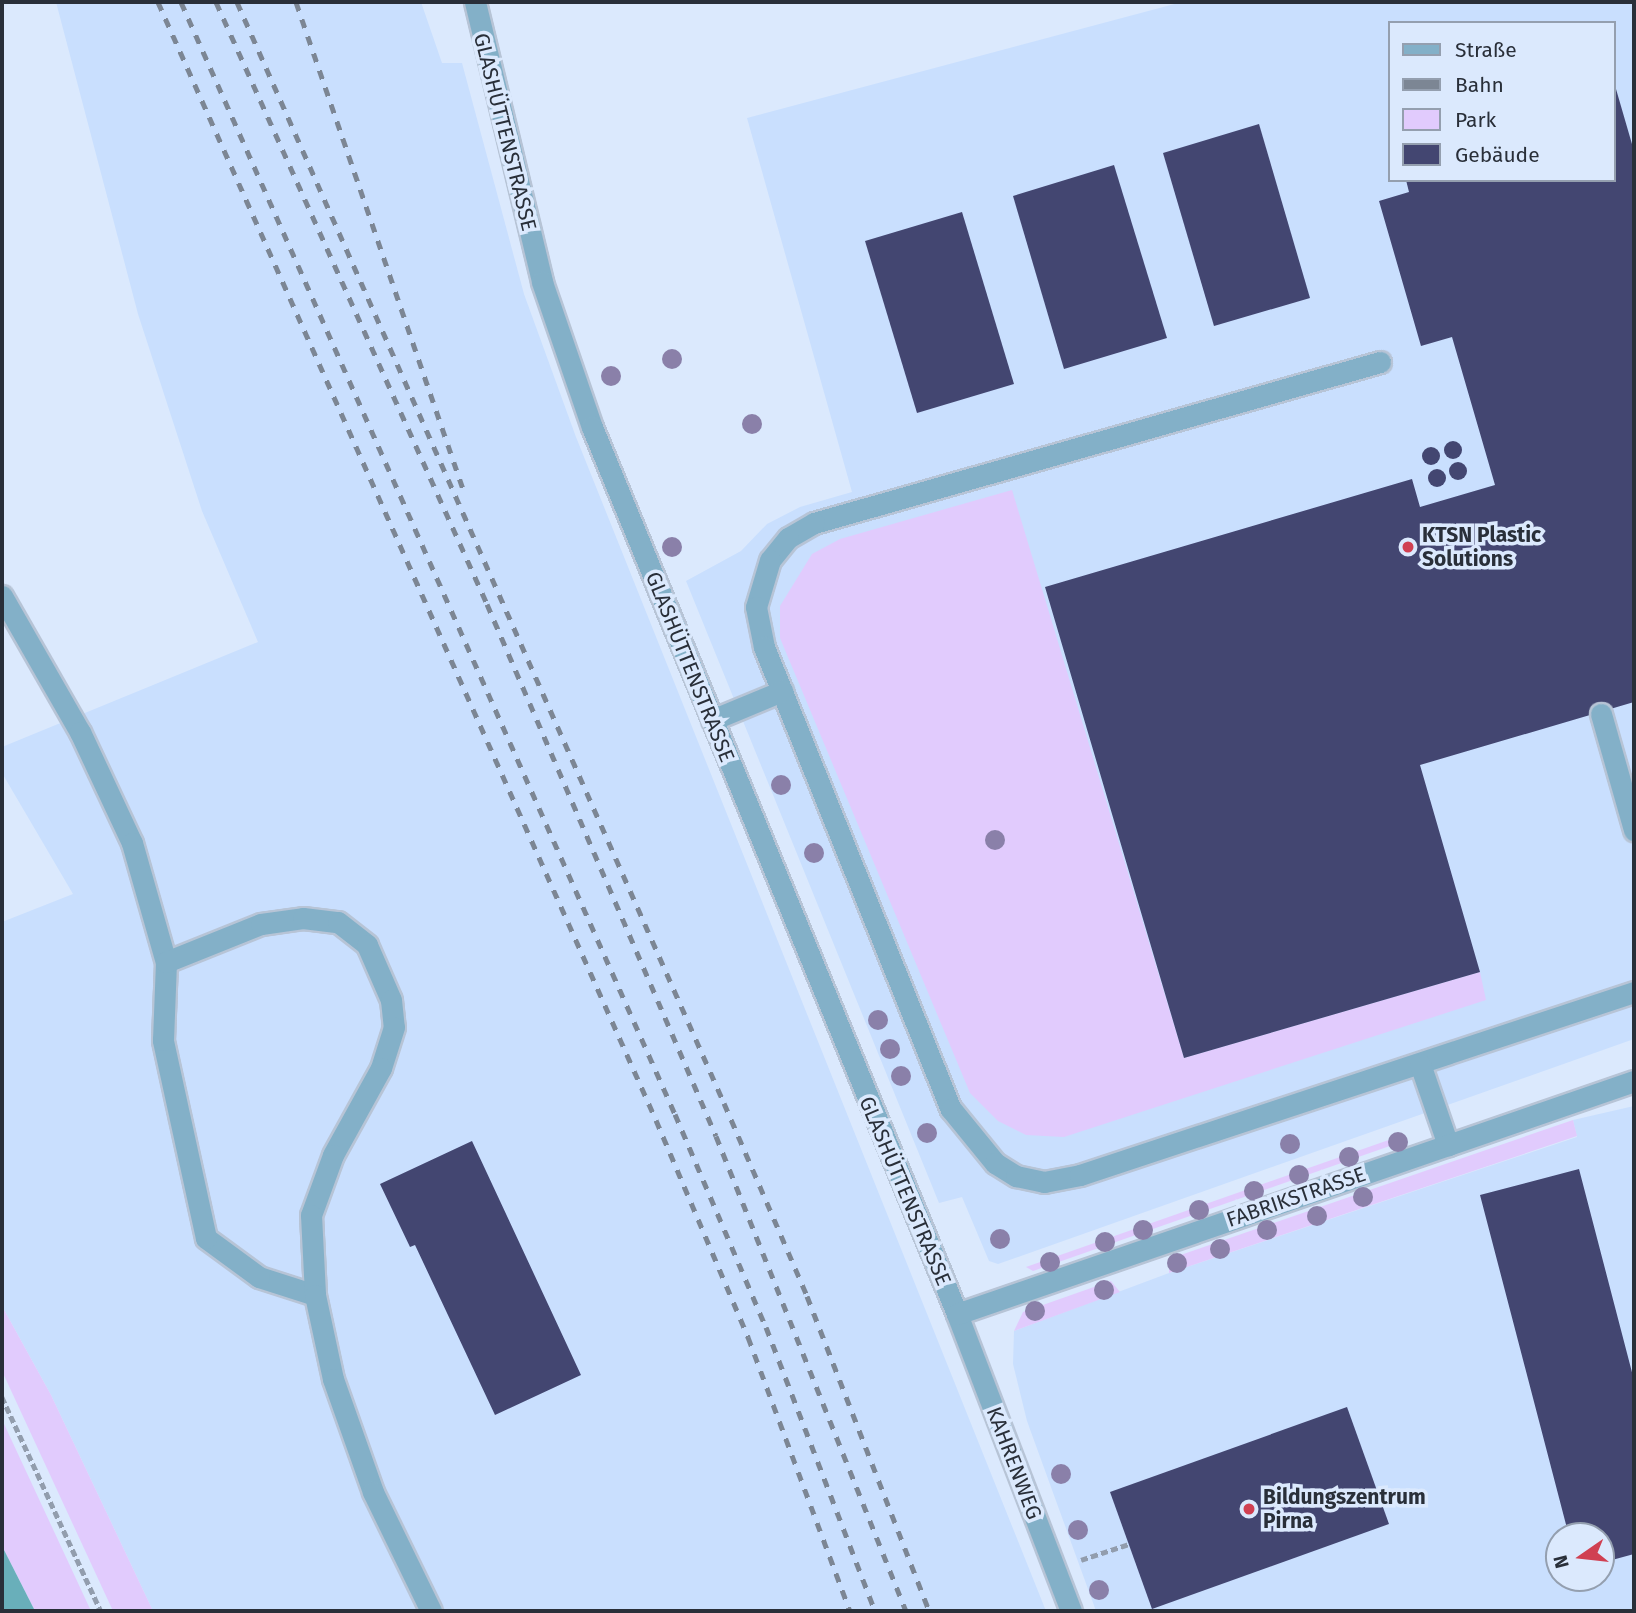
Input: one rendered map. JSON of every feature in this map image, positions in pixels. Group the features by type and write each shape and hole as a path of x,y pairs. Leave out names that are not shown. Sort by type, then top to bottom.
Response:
{"street":[{"name":"GLASHÜTTENSTRASSE","path":"475,2 542,282 592,427 957,1314"},
{"path":"1380,362 814,523 788,538 770,560 756,607 782,691 951,1109 976,1146 1016,1176 1044,1182 1080,1175 1634,992"},
{"path":"2,597 80,732 132,843 166,962 163,1040 206,1238 259,1277 315,1295"},
{"path":"712,720 782,691"},
{"path":"1601,714 1634,830"},
{"path":"166,962 261,924 303,918 338,922 367,945 391,1000 394,1027 381,1068 333,1155 311,1215 315,1295 334,1379 373,1492 431,1611"},
{"path":"1420,1064 1448,1145"},
{"name":"FABRIKSTRASSE","path":"957,1314 1634,1081"},
{"name":"KAHRENWEG","path":"957,1314 1071,1611"}],"path":[{"path":"2,1397 101,1611"},
{"path":"1074,1562 1129,1544"}],"shaded area":[{"path":"56,2 421,2 442,63 462,63 524,294 576,437 1046,1611 153,1611 51,1395 2,1306 2,922 73,894 2,773 2,747 258,642 202,511 138,314"},
{"path":"1182,2 1634,2 1634,1039 998,1264 989,1261 962,1197 939,1203 686,581 741,551 767,524 800,507 852,492 747,118"},
{"path":"1634,1106 1634,1611 1096,1611 1027,1421 1013,1364 1014,1331 1169,1273 1577,1137 1573,1120"},
{"path":"2,1546 35,1611 2,1611"}],"green space":[{"path":"1012,490 1184,1058 1480,972 1486,1000 1064,1137 1026,1135 998,1121 970,1093 780,638 780,606 812,554 840,539"},
{"path":"1573,1120 1577,1136 1169,1273 1169,1259"},
{"path":"1403,1135 1404,1141 1033,1271 1026,1267"},
{"path":"1111,1281 1120,1292 1014,1331 1023,1312"},
{"path":"2,1306 51,1395 153,1611 113,1611 2,1371"},
{"path":"2,1419 91,1611 35,1611 2,1546"}],"building":[{"name":"KTSN Plastic Solutions","path":"1616,89 1634,151 1634,702 1420,765 1480,972 1184,1058 1045,587 1412,479 1420,507 1495,485 1452,337 1421,346 1379,201 1409,192 1406,182 1615,182"},
{"path":"1259,124 1310,298 1214,326 1163,153"},
{"path":"1114,165 1167,338 1064,369 1013,196"},
{"path":"962,212 1014,384 917,413 865,241"},
{"path":"1449,441 1457,441 1462,450 1460,457 1449,459 1444,454 1444,446"},
{"path":"1431,447 1438,449 1438,463 1431,465 1424,463 1422,456 1424,449"},
{"path":"1454,462 1462,462 1467,471 1465,478 1454,480 1449,475 1449,467"},
{"path":"1433,469 1441,469 1446,478 1444,485 1433,487 1428,482 1428,474"},
{"path":"472,1141 581,1375 495,1415 415,1245 410,1247 380,1184"},
{"path":"1579,1169 1634,1380 1634,1554 1615,1559 1615,1522 1565,1522 1480,1195"},
{"path":"1347,1407 1389,1524 1152,1609 1110,1492"}],"railway":[{"path":"158,2 656,1120 748,1337 850,1611"},
{"path":"181,2 675,1114 766,1327 875,1611"},
{"path":"216,2 487,604 716,1136 906,1611"},
{"path":"237,2 724,1103 807,1296 929,1611"},
{"path":"296,2 463,489"}],"place":[{"name":"KTSN Plastic Solutions","path":"1408,547"},
{"name":"Bildungszentrum Pirna","path":"1249,1509"}]}
